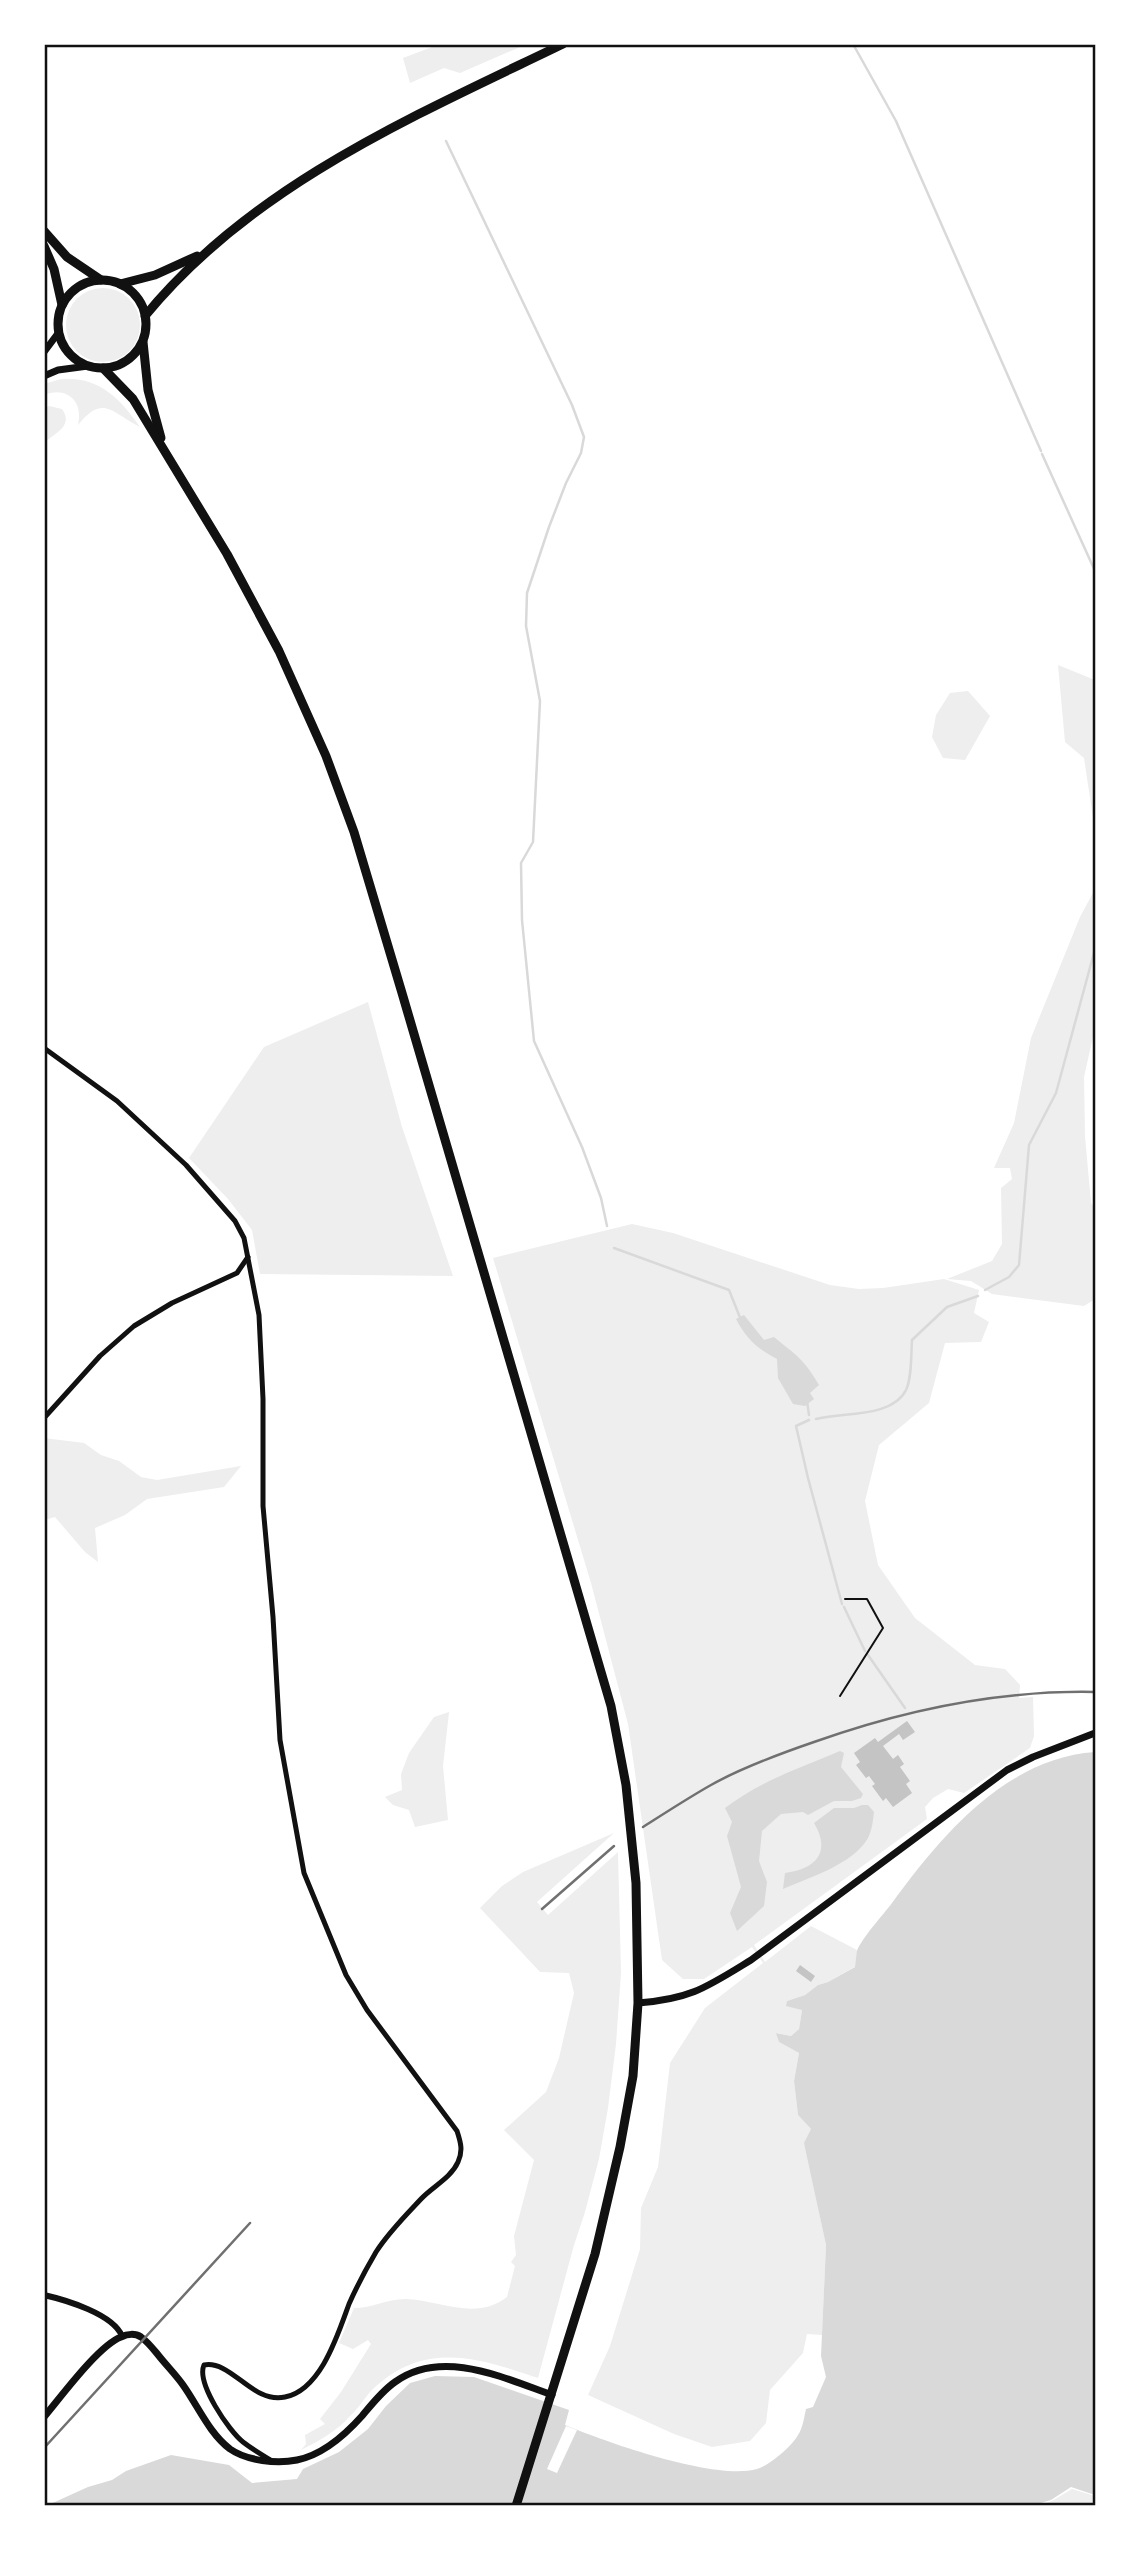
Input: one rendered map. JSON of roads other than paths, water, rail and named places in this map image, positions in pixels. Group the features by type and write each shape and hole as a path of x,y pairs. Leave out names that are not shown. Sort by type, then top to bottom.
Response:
{"highway":[{"path":"145,316 168,287 201,254 296,185 360,144 407,119 563,44"},
{"path":"44,231 67,257 101,280 120,284 155,275 201,254"},
{"path":"44,246 54,269 62,305"},
{"path":"101,280 82,285 70,293 62,305 59,332 67,351 88,366 103,368 127,360 143,340"},
{"path":"120,284 136,297 145,316 143,340 148,390 164,450"},
{"path":"103,368 133,399 227,554 279,651 326,756 354,832 611,1706 626,1785 636,1882 638,2003 633,2076 620,2147 595,2254 516,2506"}],"main road":[{"path":"44,352 59,332"},
{"path":"44,376 58,370 88,366"},
{"path":"638,2003 685,1997 707,1987 751,1959 1007,1770 1095,1733"},
{"path":"44,2417 112,2341 122,2336 139,2335 182,2383 213,2431 231,2450 250,2458 297,2460 328,2446 396,2381 416,2370 435,2366 458,2367 491,2375 551,2399"}],"street":[{"path":"44,1048 117,1101 186,1165 234,1221 244,1238 259,1315 263,1399 263,1506 280,1740 304,1873 346,1975 367,2010 457,2131 462,2147 458,2164 422,2198 380,2246 357,2288 331,2349 305,2388 285,2397 267,2395 247,2387 215,2365 204,2365 201,2370 203,2378 220,2415 242,2441 272,2461"},
{"path":"44,1418 100,1356 134,1326 172,1303 237,1273 248,1257"},
{"path":"44,2295 92,2311 119,2328 122,2336"}],"waterway":[{"path":"853,44 896,121 1041,451"},
{"path":"446,141 572,405 584,437 581,453 549,527 527,593 526,626 540,701 533,842 521,863 522,920 534,1041 582,1147 601,1198 607,1226"},
{"path":"1042,454 1095,571"},
{"path":"985,1290 1009,1277 1019,1265 1029,1145 1056,1093 1095,949"},
{"path":"614,1248 729,1290 741,1320"},
{"path":"816,1419 878,1410 899,1399 906,1390 909,1379 912,1340 947,1307 978,1296"},
{"path":"807,1401 809,1415"},
{"path":"809,1420 796,1426 842,1604"},
{"path":"844,1607 865,1651"},
{"path":"868,1655 905,1708"}],"railway":[{"path":"643,1827 736,1772 774,1756 882,1720 952,1704 1023,1694 1095,1692"},
{"path":"542,1909 614,1846"},
{"path":"44,2448 250,2223"}]}
